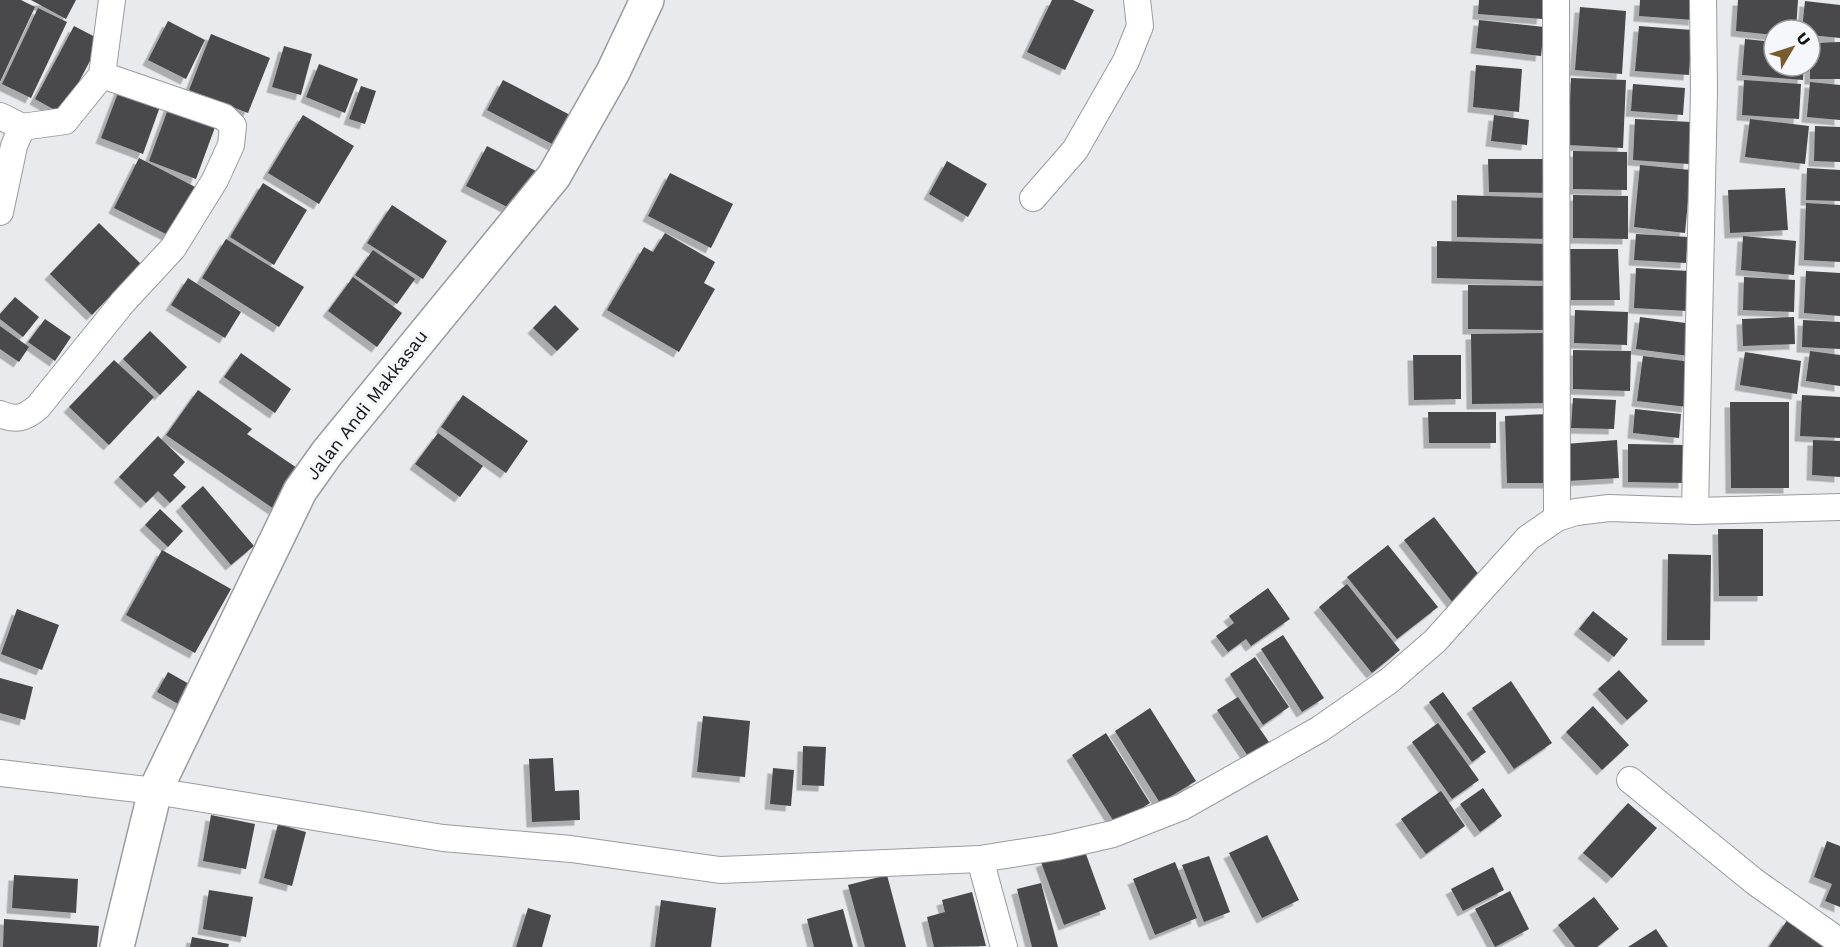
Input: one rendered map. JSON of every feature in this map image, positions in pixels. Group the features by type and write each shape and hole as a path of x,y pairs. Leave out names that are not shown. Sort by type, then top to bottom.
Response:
{"street":[{"path":"0,212 14,146 11,122 64,121 102,75 112,0"},
{"name":"Jalan Andi Makkasau","path":"117,947 155,791 300,490 327,453 554,176 613,72 648,0"},
{"path":"1033,198 1075,150 1126,61 1140,26 1137,0"},
{"path":"1556,0 1557,518"},
{"path":"1695,511 1704,102 1703,0"},
{"path":"0,414 15,418 26,417 38,407 123,302 173,248 215,180 231,145 233,126 224,117 102,75"},
{"path":"0,773 155,791 443,838 571,849 720,870 980,859 1056,847 1113,834 1182,807 1320,729 1390,680 1420,654 1528,538 1557,518 1576,512 1609,508 1695,511 1840,507"},
{"path":"1630,780 1755,882 1840,942"},
{"path":"980,859 1004,947"}],"building":[{"path":"0,0 21,0 35,7 0,82"},
{"path":"31,0 76,0 66,19"},
{"path":"1052,0 1073,0 1094,10 1065,70 1027,52"},
{"path":"1479,0 1544,0 1542,19 1478,14"},
{"path":"1640,0 1695,0 1694,20 1639,16"},
{"path":"1738,0 1798,0 1797,18 1762,18 1762,34 1736,31"},
{"path":"1805,1 1840,5 1840,38 1822,36 1822,18 1803,18"},
{"path":"1580,7 1626,11 1622,74 1575,70"},
{"path":"38,8 67,22 31,98 2,84"},
{"path":"1479,20 1544,27 1541,56 1476,48"},
{"path":"168,21 205,40 186,79 148,60"},
{"path":"74,26 101,40 62,114 35,99"},
{"path":"1639,26 1692,30 1689,75 1635,71"},
{"path":"211,34 270,58 248,113 189,90"},
{"path":"1745,39 1762,41 1762,77 1742,75"},
{"path":"1840,42 1840,79 1810,79 1822,78 1822,43"},
{"path":"284,46 312,54 301,95 272,87"},
{"path":"319,64 358,79 345,113 306,97"},
{"path":"1476,65 1522,69 1519,112 1473,107"},
{"path":"1571,78 1626,80 1623,148 1568,145"},
{"path":"1779,78 1803,78 1803,80"},
{"path":"503,80 572,116 556,146 487,110"},
{"path":"1744,80 1801,84 1799,119 1742,115"},
{"path":"1810,82 1840,85 1840,120 1807,117"},
{"path":"1633,84 1685,88 1683,115 1631,111"},
{"path":"121,85 162,101 143,154 101,138"},
{"path":"361,86 376,91 365,124 349,119"},
{"path":"171,101 218,119 196,179 149,161"},
{"path":"303,115 354,146 319,204 268,173"},
{"path":"1494,115 1529,120 1527,145 1491,141"},
{"path":"1635,119 1691,122 1689,164 1633,160"},
{"path":"1750,119 1809,126 1805,164 1745,157"},
{"path":"1815,126 1840,127 1840,162 1814,161"},
{"path":"487,146 540,173 519,213 466,186"},
{"path":"1573,151 1627,152 1627,190 1573,189"},
{"path":"139,158 201,190 176,239 114,208"},
{"path":"1488,159 1552,159 1552,193 1489,192"},
{"path":"947,161 987,184 968,217 929,194"},
{"path":"1640,165 1691,170 1685,233 1634,227"},
{"path":"1807,168 1840,170 1840,201 1806,200"},
{"path":"670,173 733,204 711,248 648,216"},
{"path":"263,183 307,210 274,265 230,237"},
{"path":"1785,188 1788,230 1730,233 1728,190"},
{"path":"1457,195 1550,198 1550,239 1457,237"},
{"path":"1573,195 1628,196 1628,239 1573,238"},
{"path":"1806,203 1840,205 1840,262 1804,260"},
{"path":"392,205 447,241 423,279 367,243"},
{"path":"99,223 141,264 92,315 50,274"},
{"path":"665,233 715,262 704,283 715,289 679,352 607,310 644,247 653,252"},
{"path":"1636,234 1688,237 1686,263 1634,260"},
{"path":"1743,236 1796,241 1794,275 1741,270"},
{"path":"226,239 304,287 279,327 202,278"},
{"path":"1437,241 1549,244 1549,281 1437,278"},
{"path":"1570,249 1618,249 1620,300 1571,300"},
{"path":"373,250 415,279 397,304 355,275"},
{"path":"1636,268 1689,271 1688,311 1634,308"},
{"path":"1806,271 1840,273 1840,316 1804,313"},
{"path":"353,277 402,313 377,347 328,311"},
{"path":"1744,277 1795,280 1794,312 1743,310"},
{"path":"188,278 241,312 225,338 171,305"},
{"path":"1468,285 1550,286 1550,330 1468,329"},
{"path":"15,297 39,317 23,337 0,319 0,314"},
{"path":"555,305 579,329 557,351 533,328"},
{"path":"1575,310 1628,312 1627,345 1574,343"},
{"path":"1640,317 1693,324 1689,356 1636,349"},
{"path":"1794,317 1795,344 1743,346 1742,319"},
{"path":"45,319 71,337 55,361 28,342"},
{"path":"1803,320 1840,322 1840,349 1802,347"},
{"path":"0,326 29,347 19,362 0,349"},
{"path":"150,331 187,367 160,395 123,359"},
{"path":"1551,333 1552,403 1472,404 1471,334"},
{"path":"1573,350 1631,351 1630,391 1573,389"},
{"path":"1810,351 1840,355 1840,386 1806,381"},
{"path":"1745,352 1801,361 1797,394 1740,385"},
{"path":"241,353 291,389 275,413 224,377"},
{"path":"1413,355 1461,355 1461,399 1414,400"},
{"path":"1643,356 1692,362 1687,407 1637,401"},
{"path":"114,360 154,397 109,445 69,407"},
{"path":"198,390 252,429 247,434 300,470 274,509 166,435"},
{"path":"463,395 528,441 506,473 441,427"},
{"path":"1802,395 1840,397 1840,438 1800,436"},
{"path":"1573,398 1616,400 1614,429 1571,428"},
{"path":"1730,402 1789,402 1789,488 1731,488"},
{"path":"1635,409 1681,414 1679,438 1633,433"},
{"path":"1428,412 1496,412 1496,443 1429,443"},
{"path":"1548,414 1550,483 1507,483 1505,416"},
{"path":"438,433 483,466 460,497 415,464"},
{"path":"158,436 185,462 173,475 186,487 170,503 158,491 146,503 119,477"},
{"path":"1617,440 1619,478 1567,481 1565,444"},
{"path":"1813,440 1840,441 1840,477 1812,475"},
{"path":"1628,444 1684,445 1684,483 1628,482"},
{"path":"203,486 254,546 231,565 181,506"},
{"path":"160,509 183,531 168,547 145,525"},
{"path":"1434,517 1483,580 1453,603 1404,540"},
{"path":"1718,529 1763,529 1763,596 1719,596"},
{"path":"1388,545 1438,607 1397,639 1347,577"},
{"path":"162,550 231,589 195,653 126,615"},
{"path":"1668,554 1711,555 1710,640 1667,640"},
{"path":"1347,584 1400,650 1372,673 1319,607"},
{"path":"1268,588 1290,619 1251,646 1246,639 1228,652 1216,636 1234,623 1229,616"},
{"path":"17,609 59,625 42,670 1,654"},
{"path":"1593,611 1628,639 1614,657 1579,629"},
{"path":"1283,635 1324,698 1302,712 1261,649"},
{"path":"1255,657 1289,707 1263,725 1230,674"},
{"path":"1619,670 1648,701 1627,720 1598,689"},
{"path":"168,672 198,689 187,709 157,692"},
{"path":"0,678 33,687 25,720 0,713"},
{"path":"1511,681 1552,743 1514,769 1472,708"},
{"path":"1443,692 1486,752 1472,762 1429,702"},
{"path":"1238,697 1271,745 1250,759 1217,710"},
{"path":"1593,706 1629,745 1602,770 1566,732"},
{"path":"1150,708 1196,781 1160,803 1115,731"},
{"path":"703,716 750,721 745,777 697,772"},
{"path":"1438,723 1479,780 1452,799 1412,742"},
{"path":"1106,733 1150,803 1116,825 1072,755"},
{"path":"803,746 826,747 824,786 802,785"},
{"path":"553,758 555,791 579,790 580,820 532,822 529,759"},
{"path":"773,768 794,770 791,806 770,804"},
{"path":"1483,788 1502,816 1480,832 1460,804"},
{"path":"1441,791 1465,826 1426,854 1401,819"},
{"path":"1628,803 1657,828 1612,878 1583,853"},
{"path":"211,815 255,824 246,869 203,861"},
{"path":"278,824 306,832 292,886 264,878"},
{"path":"1267,835 1299,900 1262,918 1229,853"},
{"path":"1827,841 1840,846 1840,907 1825,901 1832,884 1814,877"},
{"path":"1083,846 1106,909 1064,925 1041,862"},
{"path":"1209,856 1230,912 1204,922 1182,865"},
{"path":"1175,862 1197,918 1155,935 1133,879"},
{"path":"1493,867 1504,890 1463,911 1451,889"},
{"path":"14,875 78,879 76,913 12,908"},
{"path":"887,875 906,947 865,947 848,885"},
{"path":"1041,883 1058,947 1032,947 1017,889"},
{"path":"209,890 253,897 246,937 203,929"},
{"path":"1510,891 1529,929 1495,947 1475,909"},
{"path":"972,892 986,946 934,947 927,917 945,912 942,900"},
{"path":"1594,897 1619,929 1597,947 1575,947 1558,925"},
{"path":"661,900 716,908 711,947 655,947"},
{"path":"528,908 551,915 542,947 516,947"},
{"path":"843,909 853,947 814,947 807,919"},
{"path":"4,919 99,926 97,947 3,947"},
{"path":"1788,919 1829,947 1769,947"},
{"path":"1656,929 1668,947 1628,947"},
{"path":"192,937 229,944 228,947 190,947"}]}
